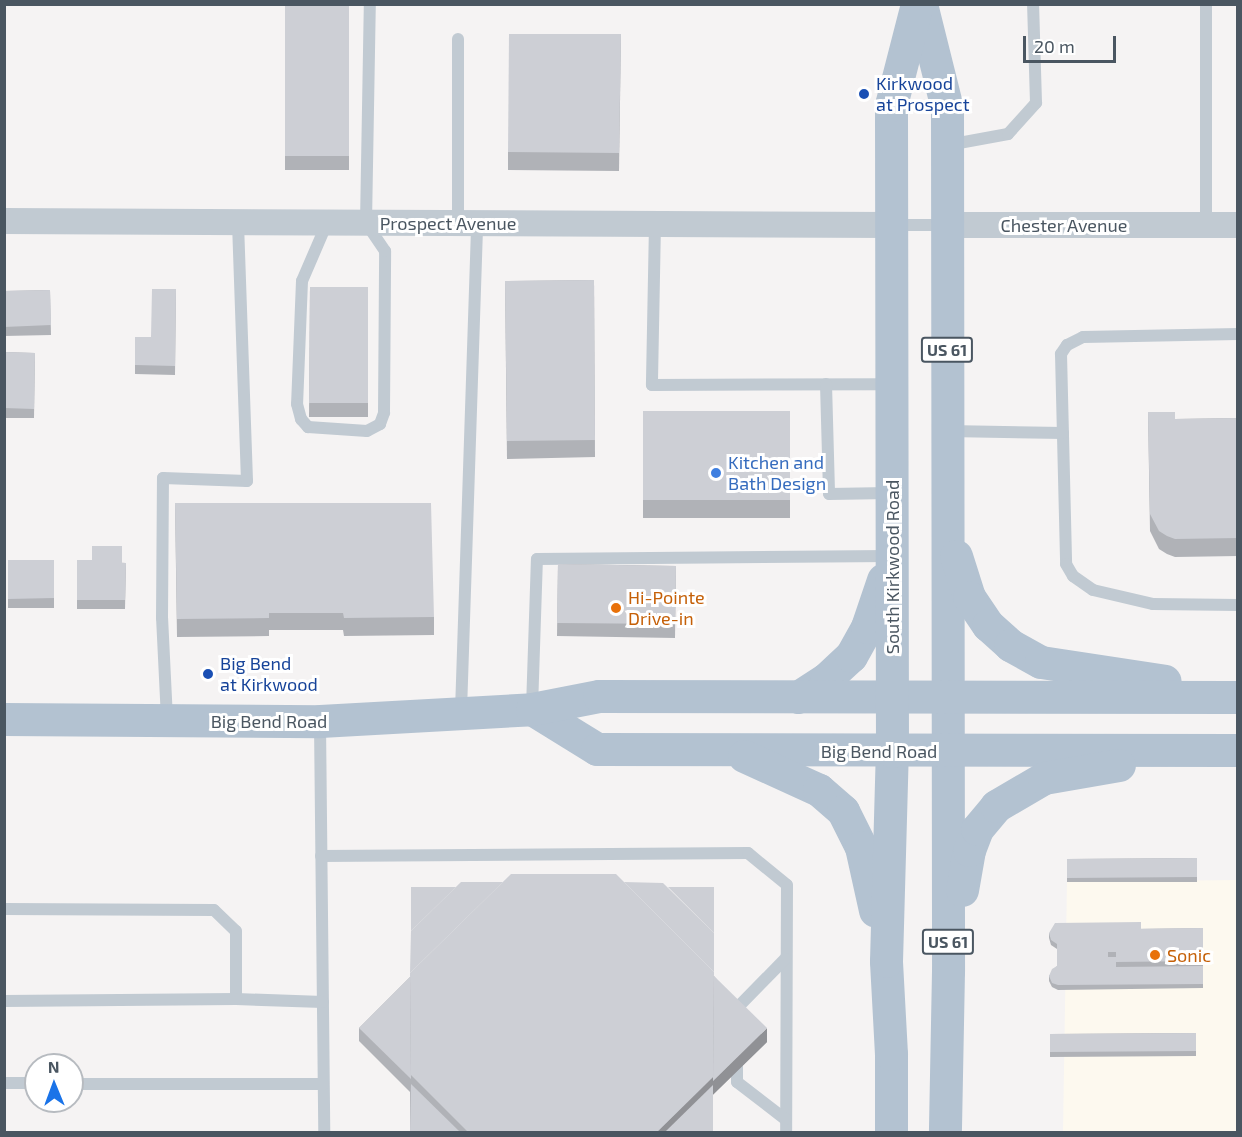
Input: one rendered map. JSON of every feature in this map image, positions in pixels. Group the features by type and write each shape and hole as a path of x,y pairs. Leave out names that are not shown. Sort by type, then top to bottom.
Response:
{"main road":[{"name":"South Kirkwood Road","path":"919,4 946,108 947,145 946,431 949,532 948,971 945,1132"},
{"name":"South Kirkwood Road","path":"891,1132 891,1054 886,961 892,751 891,105 919,4"},
{"path":"949,532 969,597 988,625 1010,645 1041,662 1238,695"},
{"path":"798,697 826,679 851,656 867,627 891,556"},
{"name":"Big Bend Road","path":"4,719 320,721 532,710 598,696 947,698 1238,695"},
{"name":"Big Bend Road","path":"532,710 597,749 892,751 1223,749"},
{"path":"948,971 969,850 977,829 996,806 1044,778 1223,749"},
{"path":"731,750 819,790 843,811 861,847 886,961"}],"street":[{"name":"Prospect Avenue","path":"4,221 891,225"},
{"name":"Chester Avenue","path":"947,225 1238,225"}],"lane":[{"path":"327,223 302,281 297,404 301,419 308,427 367,431 380,424 384,413 385,251 366,223 370,4"},
{"path":"947,145 1008,134 1036,103 1033,4"},
{"path":"1206,4 1206,225"},
{"path":"458,39 467,223 461,713"},
{"path":"167,720 162,618 163,478 247,481 238,222"},
{"path":"655,224 652,385 892,384"},
{"name":"Chester Avenue","path":"891,225 947,225"},
{"path":"1238,334 1083,337 1067,345 1061,354 1066,564 1079,582 1093,590 1153,604 1238,605"},
{"path":"826,384 829,494 892,493"},
{"path":"946,431 1063,433"},
{"path":"532,710 537,559 891,556"},
{"path":"320,721 324,1132"},
{"path":"321,856 748,853 787,885 786,1132"},
{"path":"4,909 214,910 236,931 236,999"},
{"path":"785,960 736,1008 737,1082 786,1119"},
{"path":"4,1000 236,999 323,1002"},
{"path":"4,1083 24,1083"},
{"path":"84,1084 323,1084"}],"shaded area":[{"path":"1237,880 1237,1132 1063,1132 1067,882"}],"building":[{"path":"285,4 349,4 349,156 285,156"},
{"path":"509,34 621,34 619,153 508,152"},
{"path":"594,280 595,440 507,441 505,281"},
{"path":"310,287 368,287 368,403 309,403"},
{"path":"152,289 176,289 175,366 135,365 135,337 151,337"},
{"path":"50,290 51,325 4,327 4,291"},
{"path":"4,352 35,353 34,409 4,408"},
{"name":"Kitchen and Bath Design","path":"643,411 790,411 790,500 643,500"},
{"path":"1148,412 1175,412 1175,419 1238,418 1238,538 1175,539 1159,531 1150,514"},
{"path":"175,503 431,503 434,617 344,618 343,613 269,613 269,618 177,619"},
{"path":"92,546 122,546 122,563 126,563 125,600 77,600 77,560 92,560"},
{"path":"8,560 54,560 54,598 8,599"},
{"name":"Hi-Pointe Drive-in","path":"558,564 676,566 675,624 557,623"},
{"path":"1197,858 1197,877 1067,878 1067,859"},
{"path":"511,874 616,874 714,972 713,1077 657,1132 468,1132 411,1075 410,973"},
{"path":"461,882 503,882 410,973 411,931"},
{"path":"624,882 663,883 714,933 714,972"},
{"path":"411,887 456,887 411,931"},
{"path":"668,887 714,887 714,933"},
{"path":"1141,922 1141,929 1116,929 1116,939 1108,939 1108,957 1116,957 1116,967 1203,966 1203,984 1058,985 1052,983 1049,976 1052,969 1057,966 1057,944 1051,940 1049,933 1055,923"},
{"name":"Sonic","path":"1203,928 1203,961 1116,962 1116,952 1108,952 1108,939 1116,939 1116,929"},
{"path":"714,976 767,1028 713,1081"},
{"path":"410,977 411,1079 359,1028"},
{"path":"1196,1033 1196,1051 1050,1052 1050,1034"},
{"path":"411,1084 460,1132 410,1132"},
{"path":"713,1085 713,1132 665,1132"}],"place":[{"name":"Kirkwood at Prospect","path":"864,94"},
{"name":"Kitchen and Bath Design","path":"716,473"},
{"name":"Hi-Pointe Drive-in","path":"616,608"},
{"name":"Big Bend at Kirkwood","path":"208,674"},
{"name":"Sonic","path":"1155,955"}]}
